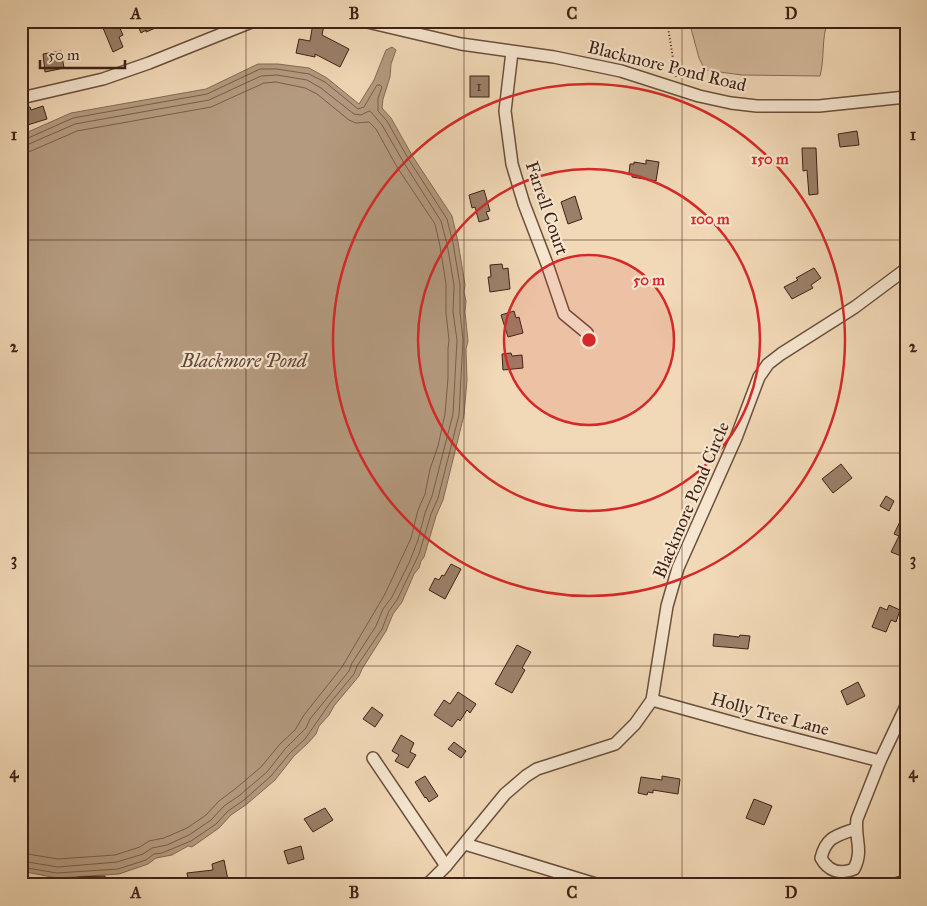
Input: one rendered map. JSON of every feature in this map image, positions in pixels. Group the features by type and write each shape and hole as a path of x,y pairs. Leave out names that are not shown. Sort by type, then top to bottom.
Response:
{"street":[{"path":"21,98 103,79 254,21"},
{"name":"Blackmore Pond Road","path":"363,21 461,44 554,57 613,69 699,96 731,103 757,106 819,106 906,97"},
{"name":"Farrell Court","path":"512,52 506,111 512,164 524,204 564,314 588,333"},
{"name":"Blackmore Pond Circle","path":"427,885 446,866 515,784 537,770 615,744 635,724 652,700 666,606 678,568 736,438 759,377 768,364 781,354 855,307 906,269"},
{"name":"Holly Tree Lane","path":"652,700 880,761"},
{"path":"855,829 857,819 880,761 906,706"},
{"path":"373,758 446,866"},
{"path":"465,844 599,885"}],"path":[{"path":"667,21 678,89"}],"shaded area":[{"path":"689,21 828,21 824,34 820,76 742,75 705,70 699,58"}],"water":[{"name":"Blackmore Pond","path":"392,47 396,50 391,64 390,77 382,108 391,118 413,157 452,216 465,285 468,341 466,349 467,380 464,415 443,500 436,516 424,557 414,574 402,602 393,614 386,631 359,676 319,726 316,734 294,756 275,780 231,815 219,828 192,847 188,846 172,855 156,858 148,864 119,874 57,878 21,871 21,135 71,113 206,89 258,64 278,64 309,68 327,78 359,104 374,80 386,50"}],"building":[{"path":"136,21 172,21 141,33"},
{"path":"117,22 123,35 119,37 123,47 113,52 103,28"},
{"path":"313,23 324,25 322,35 349,49 340,67 315,54 315,57 296,53 299,39 310,41"},
{"path":"61,51 64,68 45,72 43,54"},
{"path":"470,76 489,76 489,97 470,97"},
{"path":"43,106 47,119 21,127 21,110 30,107 31,110"},
{"path":"857,131 859,145 840,147 838,134"},
{"path":"802,148 816,148 818,194 809,195 807,170 803,171"},
{"path":"646,160 659,162 656,181 632,177 632,174 629,173 630,164 634,164 634,162 646,164"},
{"path":"484,190 490,211 486,212 489,219 479,222 475,207 472,208 469,195"},
{"path":"575,196 582,219 568,224 561,202"},
{"path":"502,264 503,269 508,268 510,289 490,292 488,277 491,277 490,265"},
{"path":"814,268 821,278 811,285 813,288 792,299 784,287 798,280 796,278"},
{"path":"514,311 516,318 519,317 523,333 508,337 501,315"},
{"path":"511,353 512,356 522,355 523,368 503,370 502,354"},
{"path":"841,464 852,478 833,493 822,479"},
{"path":"886,496 894,501 889,511 880,506"},
{"path":"906,509 906,558 891,552 899,536 894,534"},
{"path":"451,564 461,569 445,599 429,590 435,578 439,580 442,575 444,576"},
{"path":"889,605 900,610 896,622 891,620 886,632 872,627 880,607 887,610"},
{"path":"714,634 739,637 740,635 750,636 748,649 713,646"},
{"path":"517,645 531,652 522,668 525,670 512,693 495,684"},
{"path":"858,682 865,696 847,705 841,691"},
{"path":"458,692 476,704 470,713 467,710 460,721 458,719 452,727 434,715 444,700 450,704"},
{"path":"372,707 383,715 375,727 363,719"},
{"path":"401,735 414,743 410,752 416,755 408,768 395,761 399,755 392,751"},
{"path":"454,742 466,751 461,758 448,749"},
{"path":"425,776 438,796 429,802 415,782"},
{"path":"662,776 680,779 678,794 653,790 653,793 648,792 647,795 638,793 641,777 662,780"},
{"path":"754,799 772,806 764,825 746,818"},
{"path":"325,808 333,820 313,832 304,819"},
{"path":"301,846 304,859 288,864 284,851"},
{"path":"224,860 229,885 189,885 187,873 213,870 212,864"},
{"path":"906,874 906,885 879,885 878,883"},
{"path":"105,876 105,885 77,885 77,877"}]}
